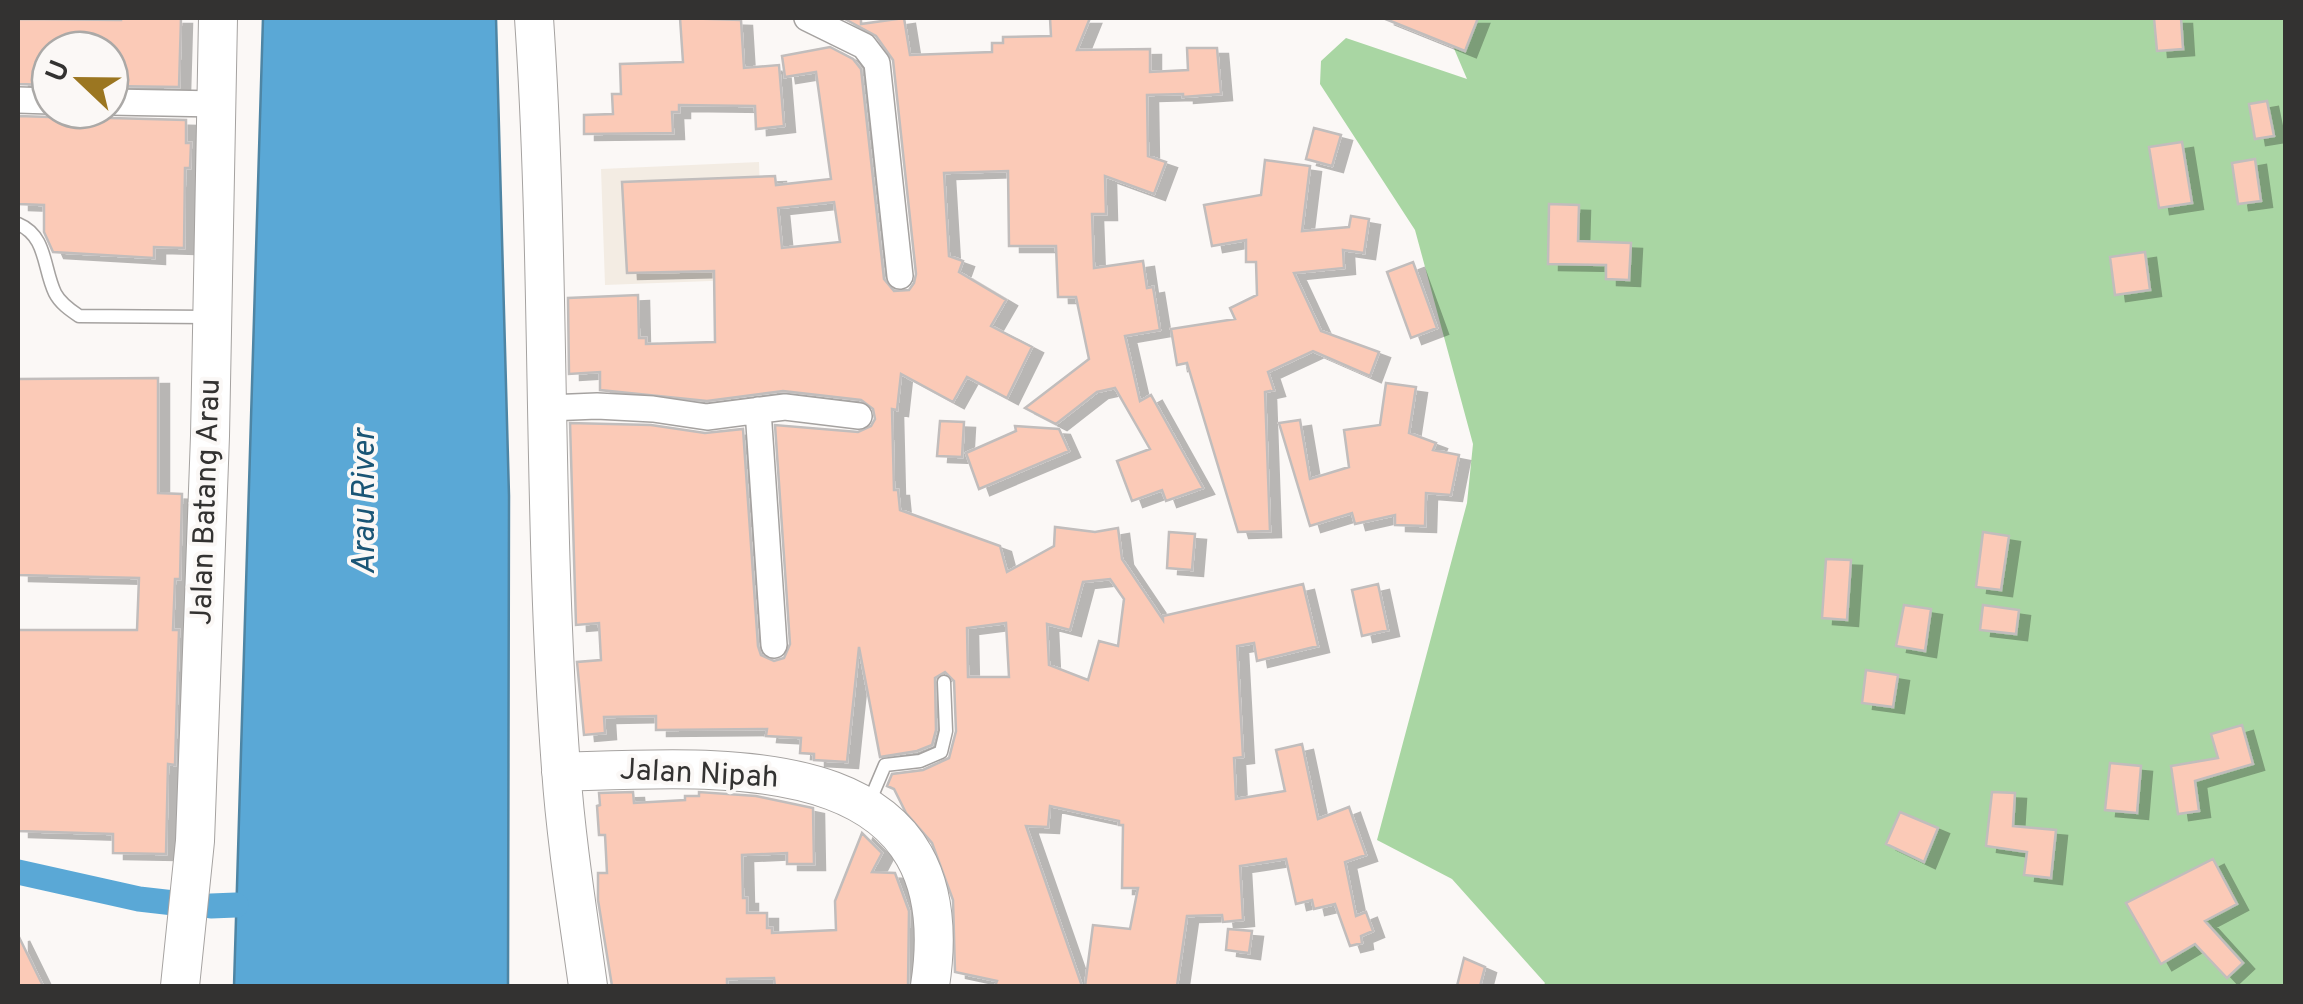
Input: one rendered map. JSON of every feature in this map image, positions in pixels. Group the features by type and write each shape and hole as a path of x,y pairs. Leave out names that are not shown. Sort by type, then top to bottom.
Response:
{"street":[{"name":"Jalan Batang Arau","path":"180,986 195,842 218,18"},
{"path":"534,18 544,160 551,555 561,772 588,986"},
{"path":"807,18 864,46 877,64 900,276"},
{"path":"130,102 218,104"},
{"path":"548,408 653,409 707,417 785,407 859,416"},
{"path":"758,410 774,645"},
{"name":"Jalan Nipah","path":"561,772 696,769 774,775 839,792 867,807 906,841 930,886 936,945 930,986"}],"lane":[{"path":"18,224 37,238 56,296 78,316 212,317"},
{"path":"867,807 886,764 920,761 940,752 946,731 944,682"}],"shaded area":[{"path":"759,162 763,279 605,285 601,169"}],"green space":[{"path":"1441,18 2285,18 2285,986 1543,986 1545,983 1452,879 1377,840 1467,503 1473,444 1415,230 1320,84 1321,61 1346,38 1467,79"}],"water":[{"name":"Arau River","path":"263,18 496,18 509,496 508,986 234,986"}],"building":[{"path":"181,18 179,87 130,86 130,30 30,30 30,84 18,84 18,19"},
{"path":"680,18 741,20 744,68 779,65 784,126 756,129 755,106 679,105 679,112 672,112 673,133 584,134 584,115 613,114 612,94 621,94 620,64 683,62"},
{"path":"843,18 861,18 861,24 904,18 910,55 992,52 992,43 1003,43 1003,37 1051,36 1050,18 1090,18 1077,50 1150,49 1150,72 1188,70 1187,48 1217,48 1221,94 1147,95 1148,156 1166,162 1154,194 1105,176 1106,214 1092,214 1094,268 1143,261 1147,288 1153,287 1160,330 1125,336 1140,401 1151,395 1203,488 1166,501 1162,490 1132,501 1117,461 1150,449 1115,388 1097,392 1056,424 1025,408 1089,359 1076,297 1058,297 1056,246 1009,246 1008,171 944,173 949,256 963,261 959,272 1006,300 991,326 1032,347 1007,398 967,377 953,402 901,374 897,410 892,409 894,490 898,490 900,510 1000,546 1007,572 1054,546 1055,527 1095,532 1118,528 1122,559 1163,620 1163,616 1303,584 1318,646 1257,661 1254,643 1237,646 1243,757 1234,758 1236,799 1285,791 1276,750 1302,744 1318,819 1349,807 1366,855 1345,862 1356,916 1366,912 1373,931 1361,936 1362,943 1350,946 1335,904 1314,909 1312,900 1296,904 1286,859 1240,866 1243,920 1223,922 1222,915 1187,916 1177,986 1085,986 1093,925 1130,929 1138,888 1122,888 1123,825 1119,821 1050,806 1048,827 1026,826 1082,986 995,986 997,981 955,972 953,900 932,843 906,813 894,789 887,786 892,774 923,770 949,758 956,731 954,681 945,672 935,678 936,730 932,745 880,757 859,647 847,762 814,760 814,754 800,753 801,738 766,736 767,729 656,730 656,716 604,717 605,733 584,735 577,662 601,660 599,623 576,625 570,423 651,425 705,433 743,429 758,646 761,655 774,661 784,658 790,644 775,425 858,432 871,426 875,419 873,409 861,400 783,391 707,401 600,390 600,372 569,374 568,298 638,295 639,338 646,338 646,344 715,342 714,271 627,273 622,182 775,176 776,185 831,179 816,72 785,77 782,56 830,47 853,59 861,69 884,279 894,291 909,290 916,274 893,60 876,36","holes":["834,202 840,242 782,248 778,208","1110,579 1124,599 1118,646 1099,641 1088,680 1049,665 1047,624 1070,630 1083,582","1006,623 1009,677 968,677 967,628"]},
{"path":"1383,18 1478,18 1465,51"},
{"path":"2154,18 2181,18 2183,49 2157,51"},
{"path":"2267,101 2274,136 2255,139 2249,104"},
{"path":"18,116 30,116 30,130 130,130 130,119 186,120 186,143 191,143 190,168 185,168 184,248 154,247 154,258 53,252 44,232 44,205 18,204"},
{"path":"1314,128 1341,135 1332,166 1306,159"},
{"path":"2182,142 2192,203 2159,208 2149,147"},
{"path":"2255,159 2261,201 2238,204 2232,163"},
{"path":"1265,160 1310,166 1302,231 1349,227 1351,216 1369,219 1364,253 1343,250 1344,268 1294,273 1321,331 1379,352 1370,376 1313,351 1268,372 1274,390 1265,392 1270,531 1238,532 1187,363 1177,365 1171,329 1235,319 1230,308 1257,295 1256,262 1246,262 1246,240 1212,246 1204,205 1261,195"},
{"path":"1549,204 1579,205 1578,241 1631,243 1629,280 1606,279 1606,265 1548,264"},
{"path":"2145,252 2150,290 2115,295 2110,257"},
{"path":"1413,262 1437,328 1411,338 1387,272"},
{"path":"158,378 158,493 182,494 180,579 175,579 173,630 179,630 175,765 168,764 166,854 113,853 113,834 18,831 18,630 137,630 139,578 18,575 18,379"},
{"path":"1386,383 1416,387 1409,433 1436,443 1433,450 1459,455 1451,495 1426,493 1425,526 1395,525 1395,515 1355,524 1352,513 1310,526 1279,423 1300,420 1310,479 1349,467 1344,430 1380,425"},
{"path":"940,421 964,422 962,457 937,456"},
{"path":"1015,426 1059,429 1069,451 979,489 966,453 1016,431"},
{"path":"1169,532 1195,534 1192,570 1167,568"},
{"path":"1983,532 2009,536 2001,590 1976,587"},
{"path":"1826,559 1851,560 1847,620 1822,618"},
{"path":"1378,584 1388,630 1362,636 1352,590"},
{"path":"1904,605 1931,609 1925,651 1896,646"},
{"path":"1983,605 2019,610 2016,634 1980,630"},
{"path":"1866,670 1898,675 1893,707 1862,703"},
{"path":"2242,725 2253,764 2195,781 2199,811 2178,814 2171,766 2218,758 2211,734"},
{"path":"2110,763 2141,766 2137,813 2105,810"},
{"path":"633,792 634,803 685,800 685,796 699,796 699,792 756,796 813,808 814,864 787,864 787,853 742,855 747,913 767,913 767,928 772,928 772,933 836,930 835,901 862,833 882,853 872,872 895,873 909,911 908,986 775,986 774,978 727,979 727,986 612,986 598,900 598,873 607,873 605,835 599,835 597,806 599,793"},
{"path":"1992,792 2015,793 2013,826 2056,830 2051,878 2024,875 2027,852 1986,846"},
{"path":"1900,812 1938,828 1924,862 1886,844"},
{"path":"2213,859 2237,904 2205,921 2243,963 2227,978 2195,944 2161,964 2126,903"},
{"path":"1228,929 1252,931 1249,953 1226,950"},
{"path":"18,935 43,986 18,986"},
{"path":"1464,958 1485,967 1480,986 1457,986"}],"waterway":[{"path":"18,872 174,903"},
{"path":"211,906 236,905"}]}
